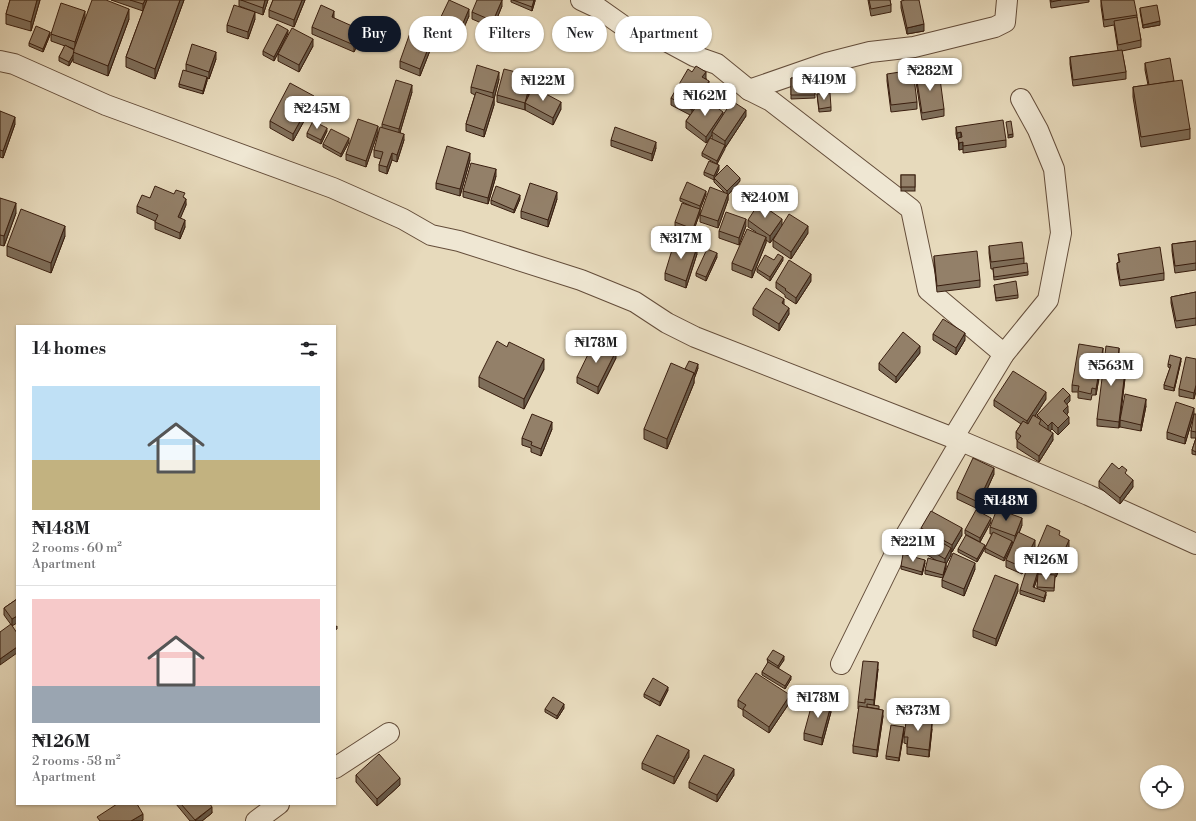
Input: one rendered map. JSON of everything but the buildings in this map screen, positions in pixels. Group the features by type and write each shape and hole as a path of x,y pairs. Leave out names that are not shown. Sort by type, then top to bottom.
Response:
{"street":[{"path":"581,0 598,8 632,32 668,42 694,56 717,64 749,90 771,101 911,209 928,290 1004,354"},
{"path":"749,90 827,62 870,52 914,47 995,27 1005,22 1007,0"},
{"path":"0,61 14,64 106,105 333,188 403,219 431,234 459,241 581,280 635,302 667,323 695,337 957,440 1088,494 1196,544"},
{"path":"841,664 896,550 1004,354 1048,300 1061,232 1054,169 1038,130 1021,99"},
{"path":"336,767 389,733"},
{"path":"256,821 278,805"}]}
